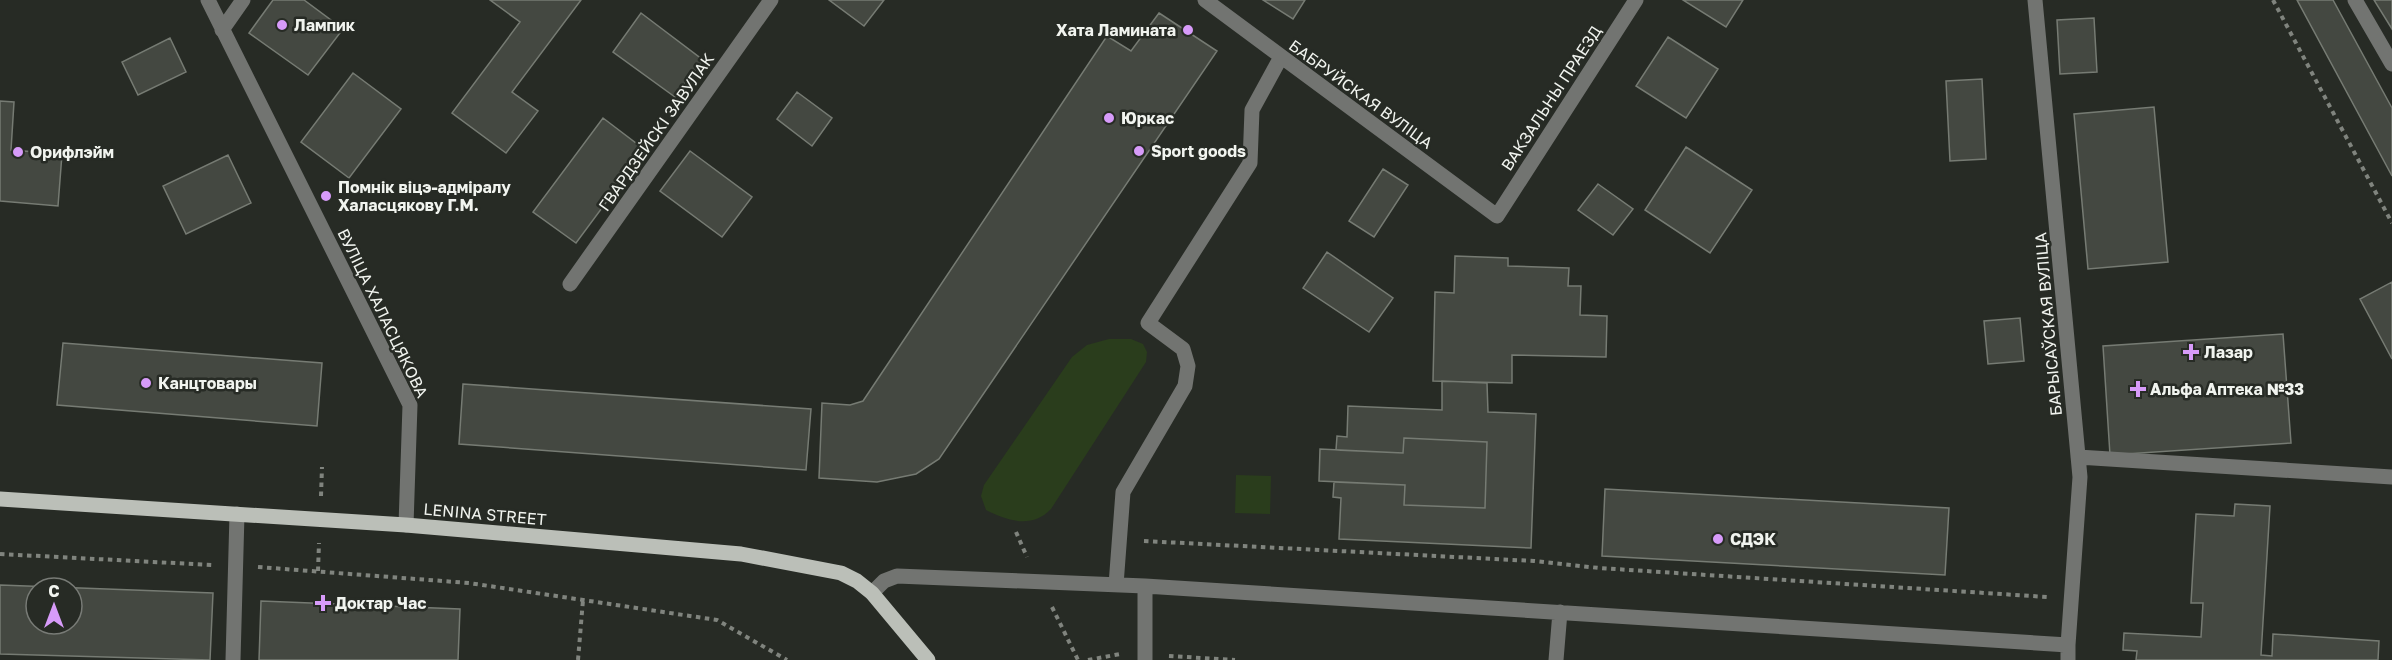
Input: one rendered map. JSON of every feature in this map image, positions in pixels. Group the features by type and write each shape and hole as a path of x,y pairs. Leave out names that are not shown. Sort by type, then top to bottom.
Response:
{"main road":[{"name":"LENINA STREET","path":"0,499 406,525 741,554 841,573 872,593 928,660"}],"street":[{"name":"ВУЛІЦА ХАЛАСЦЯКОВА","path":"208,0 410,405 406,525"},
{"path":"222,30 243,0"},
{"name":"ГВАРДЗЕЙСКІ ЗАВУЛАК","path":"570,285 771,0"},
{"name":"БАБРУЙСКАЯ ВУЛІЦА","path":"1205,0 1497,216"},
{"name":"ВАКЗАЛЬНЫ ПРАЕЗД","path":"1497,216 1636,0"},
{"name":"БАРЫСАЎСКАЯ ВУЛІЦА","path":"2035,0 2080,477 2068,652"},
{"path":"2355,0 2392,64"},
{"path":"1116,585 1123,492 1185,387 1188,366 1183,349 1148,323 1250,163 1252,110 1281,57"},
{"path":"2078,458 2392,477"},
{"path":"233,660 237,514"},
{"path":"872,593 884,581 897,576 1145,586 1560,612 2068,652"},
{"path":"1145,586 1145,660"},
{"path":"1556,660 1560,612"}],"path":[{"path":"2272,0 2392,223"},
{"path":"1119,539 1534,561 1611,569 2071,598"},
{"path":"0,554 236,566 470,583 717,620 787,660"},
{"path":"578,660 583,600"}],"green space":[{"path":"1109,339 1131,339 1143,344 1147,352 1146,362 1051,509 1044,515 1028,521 1011,520 986,510 981,496 984,485 1072,357 1087,345"},
{"path":"1236,475 1271,476 1270,514 1235,513"}],"building":[{"path":"273,0 304,0 343,29 308,75 249,33"},
{"path":"490,0 581,0 512,92 538,111 506,153 452,113 520,22"},
{"path":"829,0 884,0 864,26"},
{"path":"1263,0 1305,0 1293,19"},
{"path":"1683,0 1743,0 1726,27"},
{"path":"2297,0 2333,0 2392,108 2392,176"},
{"path":"2374,0 2392,0 2392,29"},
{"path":"641,13 703,60 675,97 613,52"},
{"path":"1159,13 1217,51 939,459 916,474 877,482 819,478 822,403 850,405 863,401 1107,36 1131,51"},
{"path":"2094,18 2097,72 2060,74 2057,20"},
{"path":"1668,37 1718,69 1686,118 1636,86"},
{"path":"170,38 186,72 138,95 122,62"},
{"path":"353,73 401,109 349,178 301,142"},
{"path":"1982,79 1986,159 1950,161 1946,81"},
{"path":"797,92 832,118 812,146 777,119"},
{"name":"Орифлэйм","path":"0,101 14,102 11,150 62,154 58,206 0,201"},
{"path":"2154,107 2168,262 2088,269 2074,114"},
{"path":"603,118 645,150 576,243 533,212"},
{"path":"1686,147 1752,190 1710,253 1645,210"},
{"path":"690,151 752,197 722,237 660,191"},
{"path":"228,155 251,203 186,234 163,186"},
{"path":"1383,169 1408,185 1374,237 1349,221"},
{"path":"1598,184 1633,209 1613,235 1578,210"},
{"path":"1327,252 1393,298 1369,332 1303,288"},
{"path":"1455,256 1508,258 1508,266 1569,268 1568,286 1581,286 1580,315 1607,316 1606,357 1512,355 1512,383 1433,381 1435,292 1454,293"},
{"path":"2392,282 2392,359 2360,299"},
{"path":"2020,318 2024,361 1988,364 1984,321"},
{"path":"2283,334 2291,443 2110,455 2103,346"},
{"path":"63,343 322,363 317,426 57,405"},
{"path":"1442,381 1487,383 1488,412 1536,414 1531,548 1339,539 1341,498 1333,497 1334,482 1405,485 1404,505 1485,508 1487,442 1404,438 1403,453 1336,450 1337,436 1347,437 1348,406 1442,410"},
{"path":"463,384 811,409 806,470 459,444"},
{"path":"1404,438 1487,442 1485,508 1404,505 1405,485 1319,481 1320,449 1403,453"},
{"path":"1605,489 1949,508 1945,575 1602,556"},
{"path":"2235,504 2270,506 2261,655 2272,656 2273,634 2379,641 2378,660 2136,660 2137,651 2123,650 2124,633 2201,637 2203,603 2191,603 2196,514 2234,516"},
{"path":"0,585 24,586 24,636 84,636 84,588 213,593 210,660 0,654"},
{"path":"261,601 460,609 458,660 259,660"}],"place":[{"name":"Лампик","path":"282,25"},
{"name":"Хата Ламината","path":"1188,30"},
{"name":"Юркас","path":"1109,118"},
{"name":"Sport goods","path":"1139,151"},
{"name":"Орифлэйм","path":"18,152"},
{"name":"Помнік віцэ-адміралу Халасцякову Г.М.","path":"326,196"},
{"name":"Лазар","path":"2191,352"},
{"name":"Канцтовары","path":"146,383"},
{"name":"Альфа Аптека №33","path":"2138,389"},
{"name":"СДЭК","path":"1718,539"},
{"name":"Доктар Час","path":"323,603"}]}
